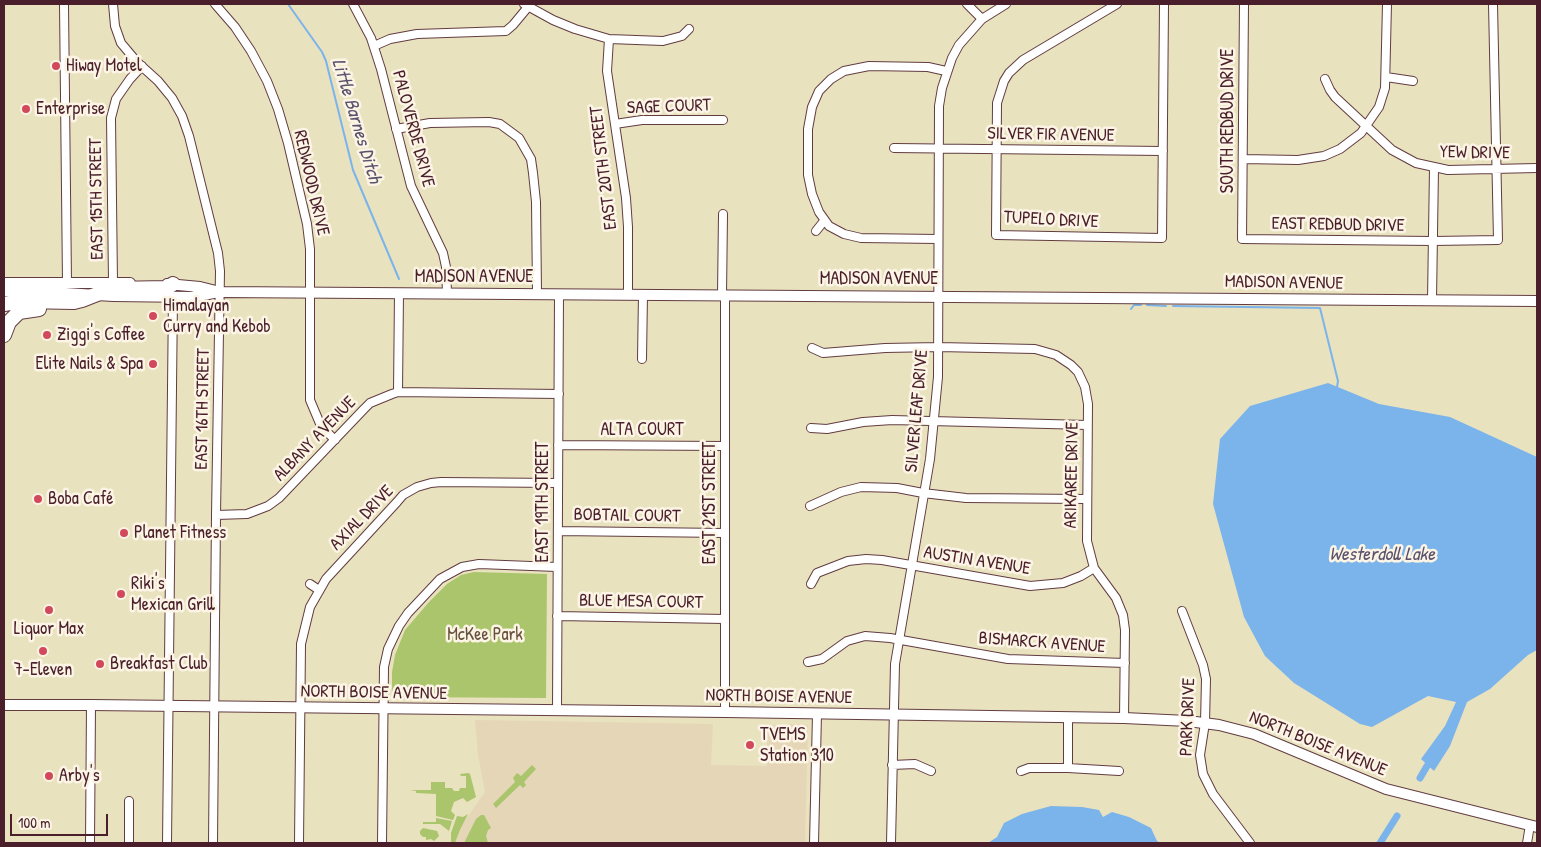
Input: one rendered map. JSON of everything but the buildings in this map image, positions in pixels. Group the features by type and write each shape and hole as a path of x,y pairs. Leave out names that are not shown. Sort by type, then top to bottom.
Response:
{"highway":[{"path":"4,304 22,301 74,302 110,289 167,288 173,290"},
{"path":"4,335 9,322 19,312 30,309 77,309 120,296"}],"main road":[{"name":"MADISON AVENUE","path":"4,283 113,282 173,290"},
{"name":"MADISON AVENUE","path":"4,291 120,296 200,287 220,292 1537,301"},
{"name":"NORTH BOISE AVENUE","path":"4,705 725,712 1124,718 1205,723 1259,735 1386,789 1534,826"}],"street":[{"path":"64,4 67,283"},
{"name":"EAST 16TH STREET","path":"113,4 118,38 127,52 158,81 172,98 182,116 214,235 220,271 213,843"},
{"name":"REDWOOD DRIVE","path":"215,4 252,51 267,81 278,109 301,191 308,224 310,250 310,400 321,426 335,440"},
{"name":"PALOVERDE DRIVE","path":"353,4 374,46 411,186 443,253 447,293"},
{"path":"967,4 982,19"},
{"name":"SILVER LEAF DRIVE","path":"891,843 894,678 898,639 930,459 938,377 939,106 946,71 959,45 982,19 1006,4"},
{"name":"TUPELO DRIVE","path":"1117,4 1023,60 1009,73 1004,81 997,103 996,235 1162,238 1164,4"},
{"name":"SOUTH REDBUD DRIVE","path":"1242,239 1244,4"},
{"path":"1242,159 1298,160 1324,156 1340,149 1353,140 1366,127 1383,95 1386,77 1387,4"},
{"path":"1493,4 1496,169"},
{"path":"374,46 390,39 417,34 506,31 513,25 526,5 553,20 575,29 609,38 664,41 682,36 689,29"},
{"name":"EAST 20TH STREET","path":"609,38 606,64 626,198 628,294"},
{"name":"EAST 15TH STREET","path":"113,282 111,118 116,99 142,66"},
{"path":"938,239 861,238 844,234 829,226 824,221 812,194 808,164 810,119 815,99 824,85 844,71 869,66 928,67 946,71"},
{"path":"1386,77 1412,81"},
{"name":"YEW DRIVE","path":"1325,79 1334,97 1366,127 1402,157 1423,166 1448,170 1537,168"},
{"name":"SAGE COURT","path":"615,124 642,120 723,120"},
{"path":"396,129 430,123 489,122 500,124 519,138 531,159 534,183 536,202 536,294"},
{"name":"SILVER FIR AVENUE","path":"894,148 1163,151"},
{"path":"1432,300 1434,168"},
{"name":"EAST REDBUD DRIVE","path":"1242,239 1498,240 1496,169"},
{"name":"EAST 21ST STREET","path":"723,214 725,712"},
{"path":"816,231 824,221"},
{"path":"167,843 170,706 173,290"},
{"path":"398,392 399,293"},
{"name":"EAST 19TH STREET","path":"557,711 559,294"},
{"path":"642,359 643,294"},
{"name":"ARIKAREE DRIVE","path":"812,348 823,353 885,348 1035,349 1050,352 1074,362 1086,393 1088,424 1087,542 1094,568 1116,598 1121,609 1125,630 1124,718"},
{"name":"ALBANY AVENUE","path":"216,515 247,514 268,506 279,498 370,404 398,392 559,394"},
{"path":"811,428 827,429 863,422 892,420 1088,424"},
{"name":"ALTA COURT","path":"558,445 725,446"},
{"name":"AXIAL DRIVE","path":"299,843 301,644 310,607 319,590 342,561 397,502 418,487 441,482 558,483"},
{"path":"810,506 836,494 861,486 897,488 966,498 1086,499"},
{"name":"BOBTAIL COURT","path":"558,531 725,533"},
{"name":"AUSTIN AVENUE","path":"811,584 817,573 848,561 882,560 1030,586 1063,583 1081,576 1094,568"},
{"path":"382,843 384,668 392,639 408,613 440,579 447,574 470,565 558,567"},
{"path":"310,584 319,590"},
{"name":"PARK DRIVE","path":"1182,611 1203,665 1206,679 1205,723 1200,755 1206,782 1226,813 1250,843"},
{"name":"BLUE MESA COURT","path":"557,616 725,619"},
{"name":"BISMARCK AVENUE","path":"808,662 822,659 842,644 860,637 898,639 1008,659 1125,663"},
{"path":"90,843 91,705"},
{"path":"814,843 817,714"},
{"path":"1068,718 1068,768"},
{"path":"892,765 915,764 931,771"},
{"path":"1021,771 1029,768 1119,771"},
{"path":"129,801 129,843"},
{"path":"1527,843 1534,826"}],"shaded area":[{"path":"475,720 713,724 711,765 767,766 767,725 805,724 808,726 805,843 455,843 464,822 485,792 478,755"}],"green space":[{"name":"McKee Park","path":"474,572 547,574 546,698 395,697 392,695 392,672 395,655 405,630 447,584 461,575"},
{"path":"532,765 536,769 524,782 526,785 523,788 520,785 496,808 493,804 515,782 513,778 517,773 521,776"},
{"path":"460,774 470,774 476,797 467,802 463,798 454,802 451,811 455,815 453,820 436,816 436,794 416,793 416,791 410,790 431,790 431,782 445,782 445,788 459,791 460,788 466,788 466,776 461,776"},
{"path":"468,814 455,843 451,843 451,833 457,816 463,817"},
{"path":"484,815 491,828 486,836 488,843 464,843 476,819"},
{"path":"436,818 452,821 449,831 440,824 423,824 423,822 436,822"},
{"path":"423,828 437,831 439,836 434,841 431,839 426,840 426,837 420,834"}],"water":[{"name":"Westerdoll Lake","path":"1328,383 1379,404 1450,417 1537,457 1537,650 1528,655 1490,689 1467,702 1450,746 1434,771 1421,759 1445,726 1456,702 1428,696 1372,727 1360,724 1294,683 1265,656 1244,617 1213,504 1220,439 1250,406"},
{"path":"1051,806 1082,807 1099,810 1103,817 1112,812 1129,817 1151,828 1157,841 1161,843 988,843 997,837 1004,823 1022,814"}],"waterway":[{"name":"Little Barnes Ditch","path":"288,4 322,52 326,61 353,170 399,279"},
{"name":"Little Barnes Ditch","path":"1131,309 1134,305 1141,305"},
{"name":"Little Barnes Ditch","path":"1147,305 1166,306"},
{"name":"Little Barnes Ditch","path":"1173,306 1320,308 1338,381 1337,387"},
{"path":"1420,778 1427,766"},
{"path":"1380,843 1397,816"}],"place":[{"name":"Hiway Motel","path":"56,66"},
{"name":"Enterprise","path":"26,109"},
{"name":"Himalayan Curry and Kebob","path":"153,316"},
{"name":"Ziggi's Coffee","path":"47,335"},
{"name":"Elite Nails & Spa","path":"153,364"},
{"name":"Boba Café","path":"38,499"},
{"name":"Planet Fitness","path":"124,533"},
{"name":"Riki's Mexican Grill","path":"121,594"},
{"name":"Liquor Max","path":"49,610"},
{"name":"7-Eleven","path":"43,651"},
{"name":"Breakfast Club","path":"100,664"},
{"name":"TVEMS Station 310","path":"750,745"},
{"name":"Arby's","path":"49,776"}]}
